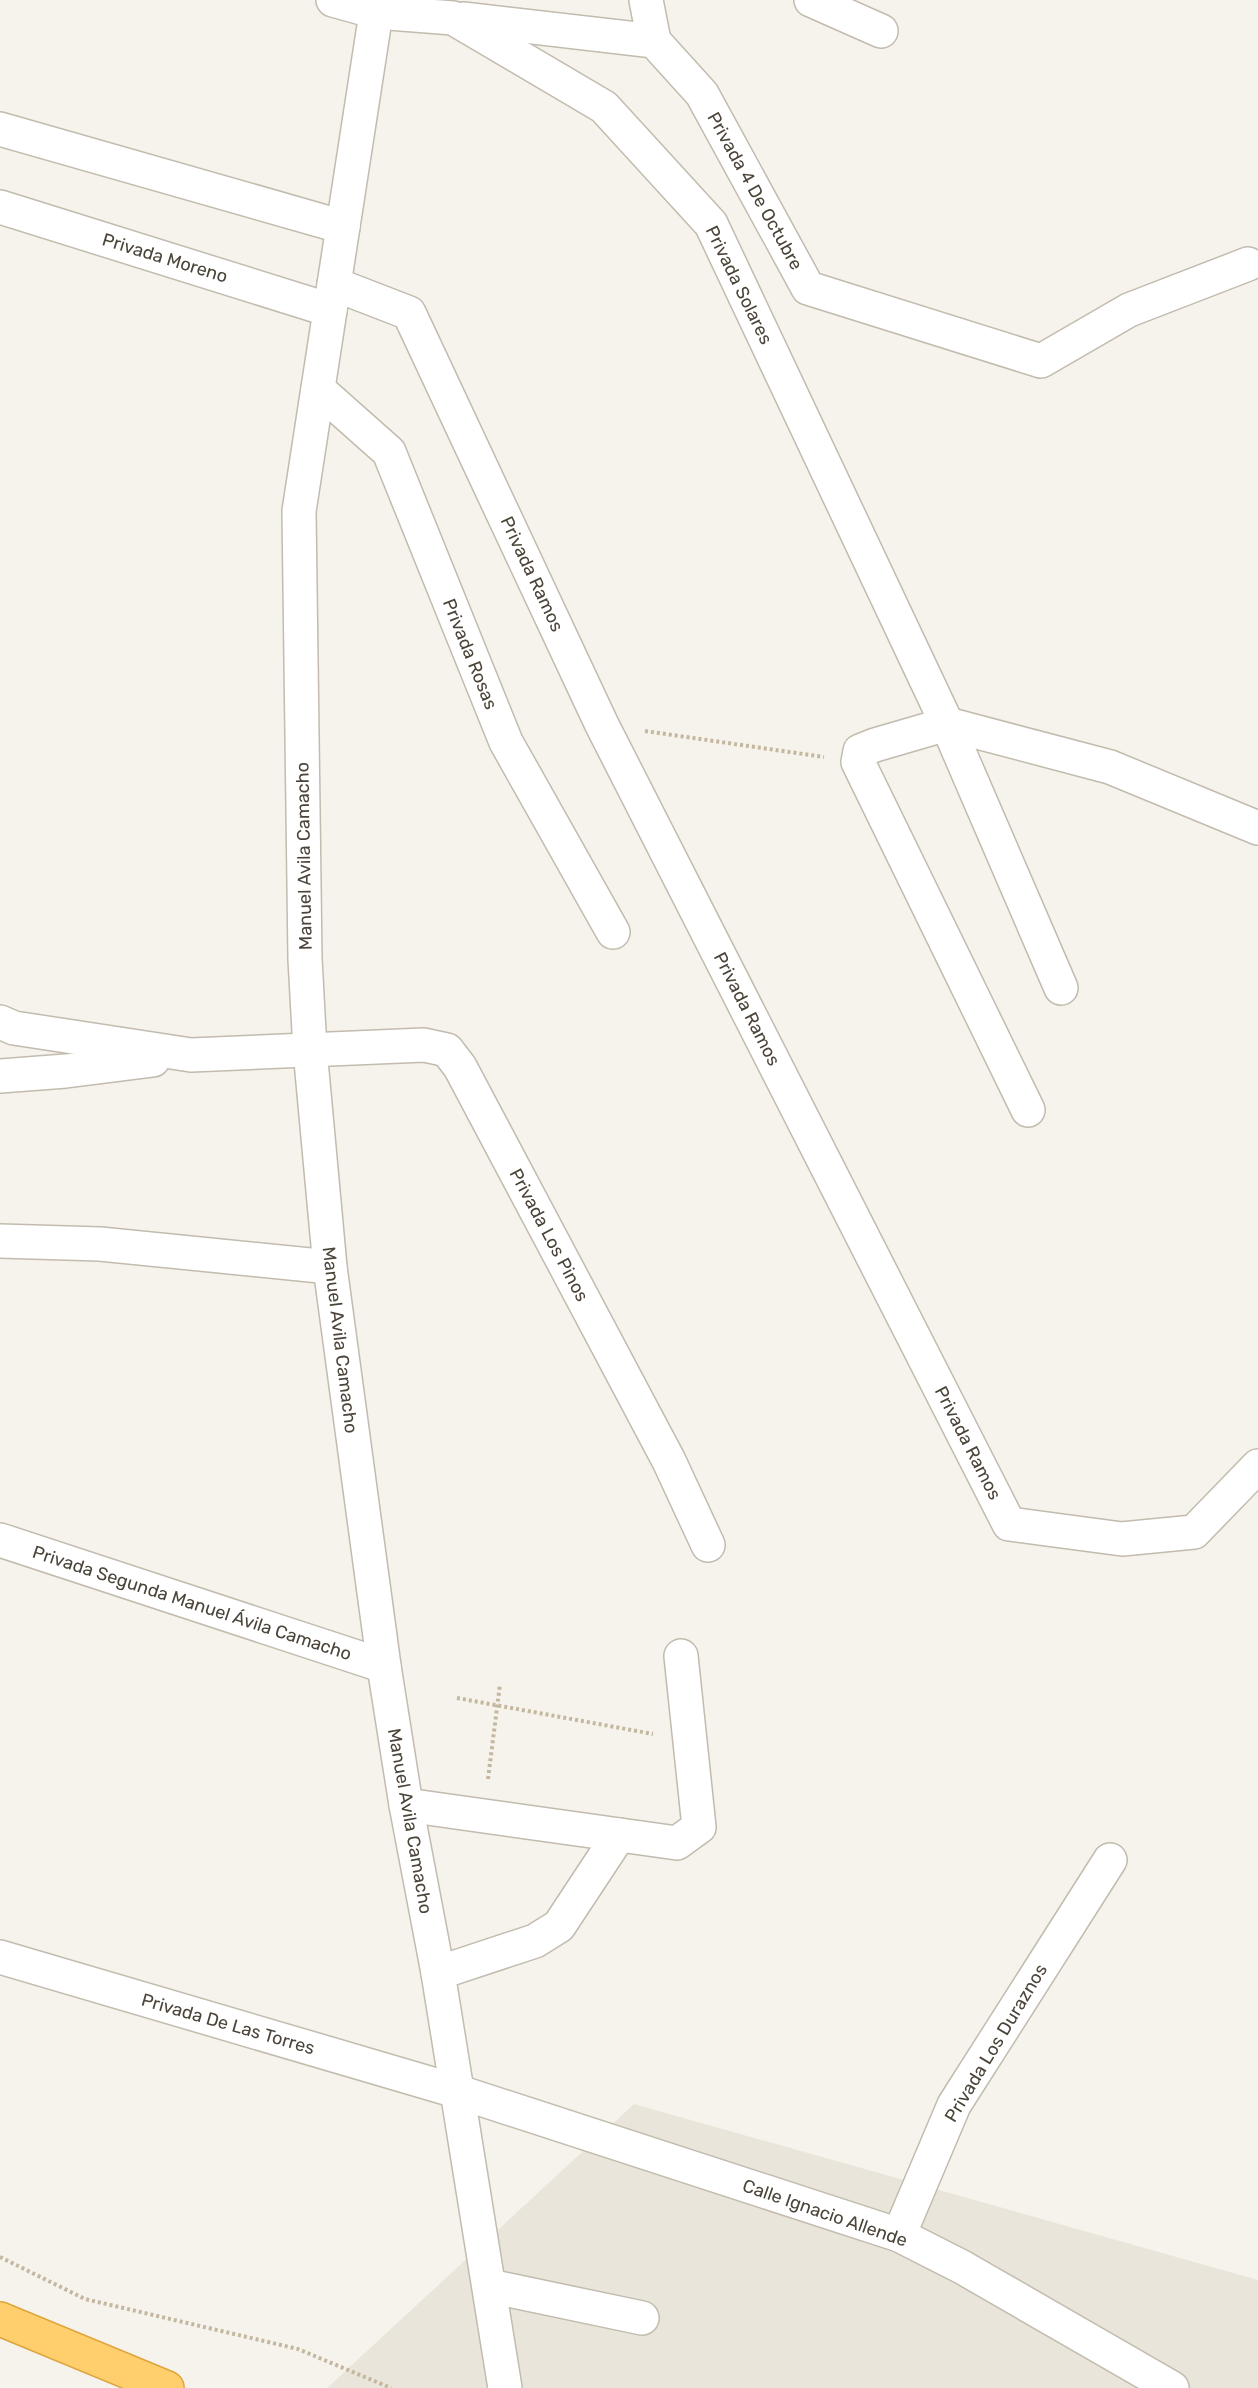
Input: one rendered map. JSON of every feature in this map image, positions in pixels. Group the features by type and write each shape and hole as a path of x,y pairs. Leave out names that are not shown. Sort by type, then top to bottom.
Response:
{"highway":[{"path":"0,2319 167,2388"}],"street":[{"name":"Privada Solares","path":"333,0 453,18 604,107 711,224 947,724 1061,988"},
{"path":"453,18 654,41 646,0"},
{"path":"811,0 881,31"},
{"name":"Manuel Avila Camacho","path":"377,6 299,511 305,959 310,1050 330,1267 384,1666 406,1805 438,1973 505,2388"},
{"name":"Privada 4 De Octubre","path":"654,41 702,94 808,288 1041,362 1129,310 1248,264"},
{"path":"0,129 343,227"},
{"name":"Privada Moreno","path":"0,207 332,297"},
{"name":"Privada Ramos","path":"332,297 409,313 602,725 1009,1524 1122,1539 1194,1532 1258,1466"},
{"name":"Privada Rosas","path":"318,389 389,452 506,742 613,932"},
{"path":"1028,1110 858,762 860,751 947,724 1110,767 1258,828"},
{"path":"0,1022 14,1028 191,1055"},
{"name":"Privada Los Pinos","path":"191,1055 424,1045 447,1050 460,1067 669,1461 708,1545"},
{"path":"0,1076 66,1071 191,1055"},
{"path":"0,1241 100,1244 330,1267"},
{"name":"Privada Segunda Manuel Ávila Camacho","path":"0,1540 384,1666"},
{"path":"406,1805 677,1843 699,1827 681,1656"},
{"path":"438,1973 535,1941 559,1926 619,1835"},
{"name":"Privada Los Duraznos","path":"899,2235 954,2105 1110,1860"},
{"name":"Privada De Las Torres","path":"0,1956 456,2091"},
{"name":"Calle Ignacio Allende","path":"456,2091 899,2235 962,2267 1172,2388"},
{"path":"489,2286 642,2318"}],"path":[{"path":"602,725 858,762"},
{"path":"488,1779 500,1684"},
{"path":"457,1698 689,1741"},
{"path":"0,2257 85,2299 298,2349 392,2388"}],"shaded area":[{"path":"634,2104 1258,2280 1258,2388 327,2388"}]}
